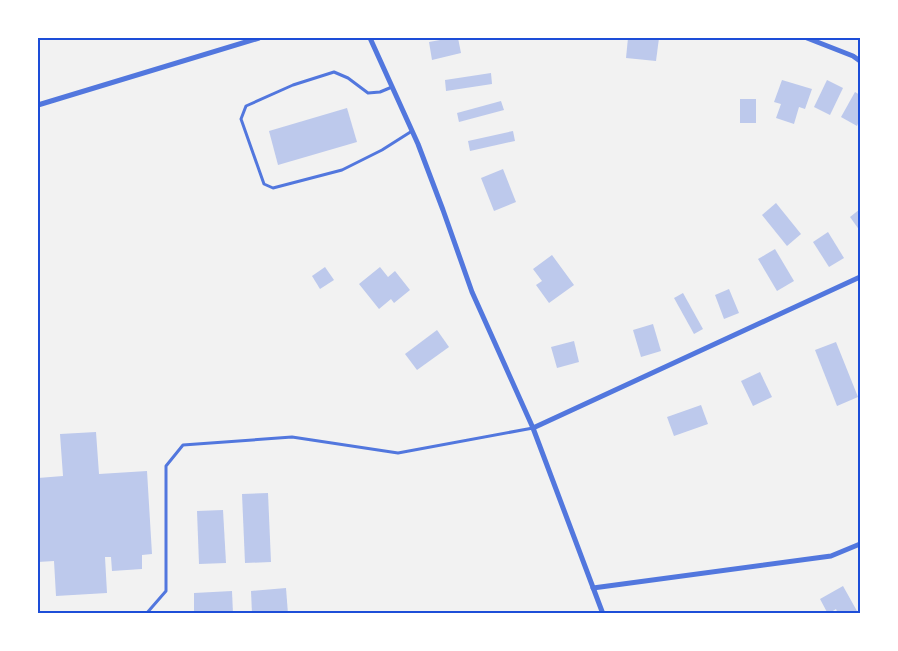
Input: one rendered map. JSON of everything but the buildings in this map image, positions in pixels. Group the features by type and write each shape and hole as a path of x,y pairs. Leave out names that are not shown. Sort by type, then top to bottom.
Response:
{"street":[{"path":"38,105 259,38"},
{"path":"370,38 412,131 472,292 533,428 602,614"},
{"path":"807,38 853,56 860,61"},
{"path":"533,428 860,277"},
{"path":"593,588 831,556 860,544"}],"lane":[{"path":"392,87 380,92 368,93 348,78 334,72 294,85 246,106 241,119 264,184 273,188 342,170 382,150 412,131"},
{"path":"146,614 166,591 166,466 183,445 292,437 398,453 533,428"}]}
